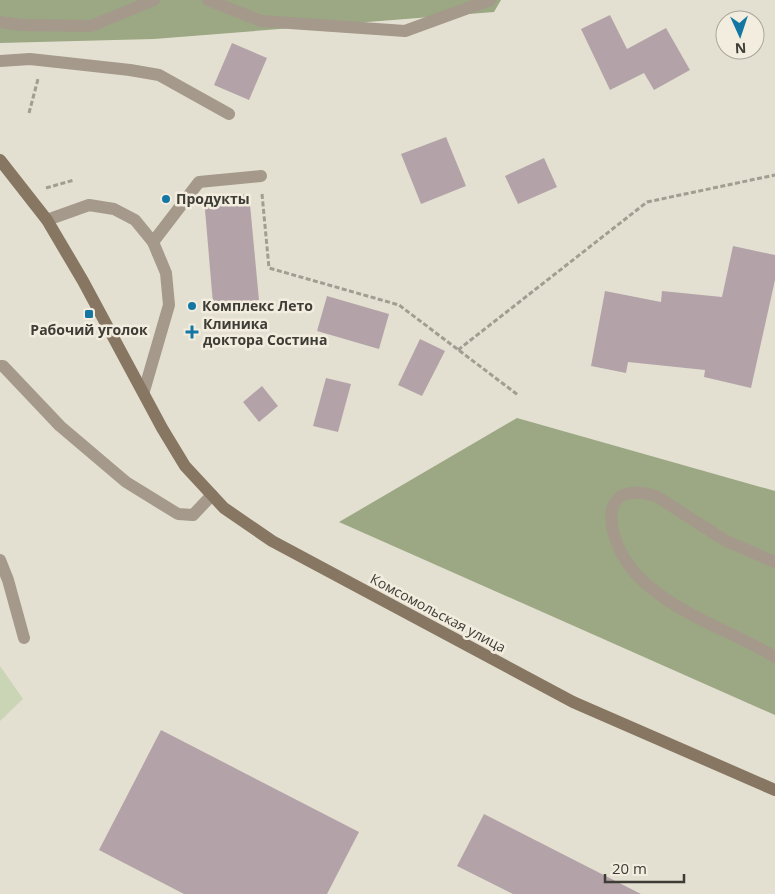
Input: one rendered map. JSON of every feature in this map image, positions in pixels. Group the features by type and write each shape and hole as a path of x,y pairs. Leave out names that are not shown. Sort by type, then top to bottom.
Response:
{"main road":[{"path":"0,160 47,220"},
{"name":"Комсомольская улица","path":"47,220 83,281 144,391 162,428 185,466 224,508 272,541 573,702 775,790"}],"street":[{"path":"0,22 23,25 91,26 154,0"},
{"path":"208,0 262,21 405,31 490,0"},
{"path":"0,61 30,59 159,75 228,114"},
{"path":"153,242 199,182 260,176"},
{"path":"47,220 88,205 114,209 135,220 153,242 166,273 169,305 144,391"},
{"path":"0,366 3,366 60,426 126,482 178,514 193,514 212,495"},
{"path":"775,562 726,541 656,496 632,492 621,496 614,502 611,513 612,530 619,550 636,575 658,594 682,609 775,657"},
{"path":"0,560 8,580 24,638"}],"path":[{"path":"458,350 647,202 775,175"},
{"path":"260,176 269,268 399,305 518,395"}],"green space":[{"path":"0,0 501,0 494,12 154,39 0,43"},
{"path":"517,418 775,491 775,715 339,522"},
{"path":"0,666 23,699 0,721"}],"building":[{"path":"610,15 627,49 666,28 690,70 654,90 644,73 610,90 581,29"},
{"path":"232,43 267,58 249,100 214,85"},
{"path":"446,137 466,186 421,204 401,154"},
{"path":"544,158 557,187 518,204 505,176"},
{"path":"249,194 259,300 213,304 204,198"},
{"path":"733,246 775,255 775,280 751,388 704,377 705,370 628,362 626,373 591,366 605,291 661,302 662,291 722,297"},
{"path":"327,296 389,314 379,349 317,331"},
{"path":"420,339 445,351 422,396 398,385"},
{"path":"326,378 351,384 338,432 313,426"},
{"path":"262,386 278,406 259,422 243,402"},
{"path":"161,730 359,832 327,894 184,894 99,850"},
{"path":"484,814 641,894 513,894 457,866"}],"place":[{"name":"Продукты","path":"166,199"},
{"name":"Комплекс Лето","path":"192,306"},
{"name":"Рабочий уголок","path":"89,314"},
{"name":"Клиника доктора Состина","path":"192,332"}]}
